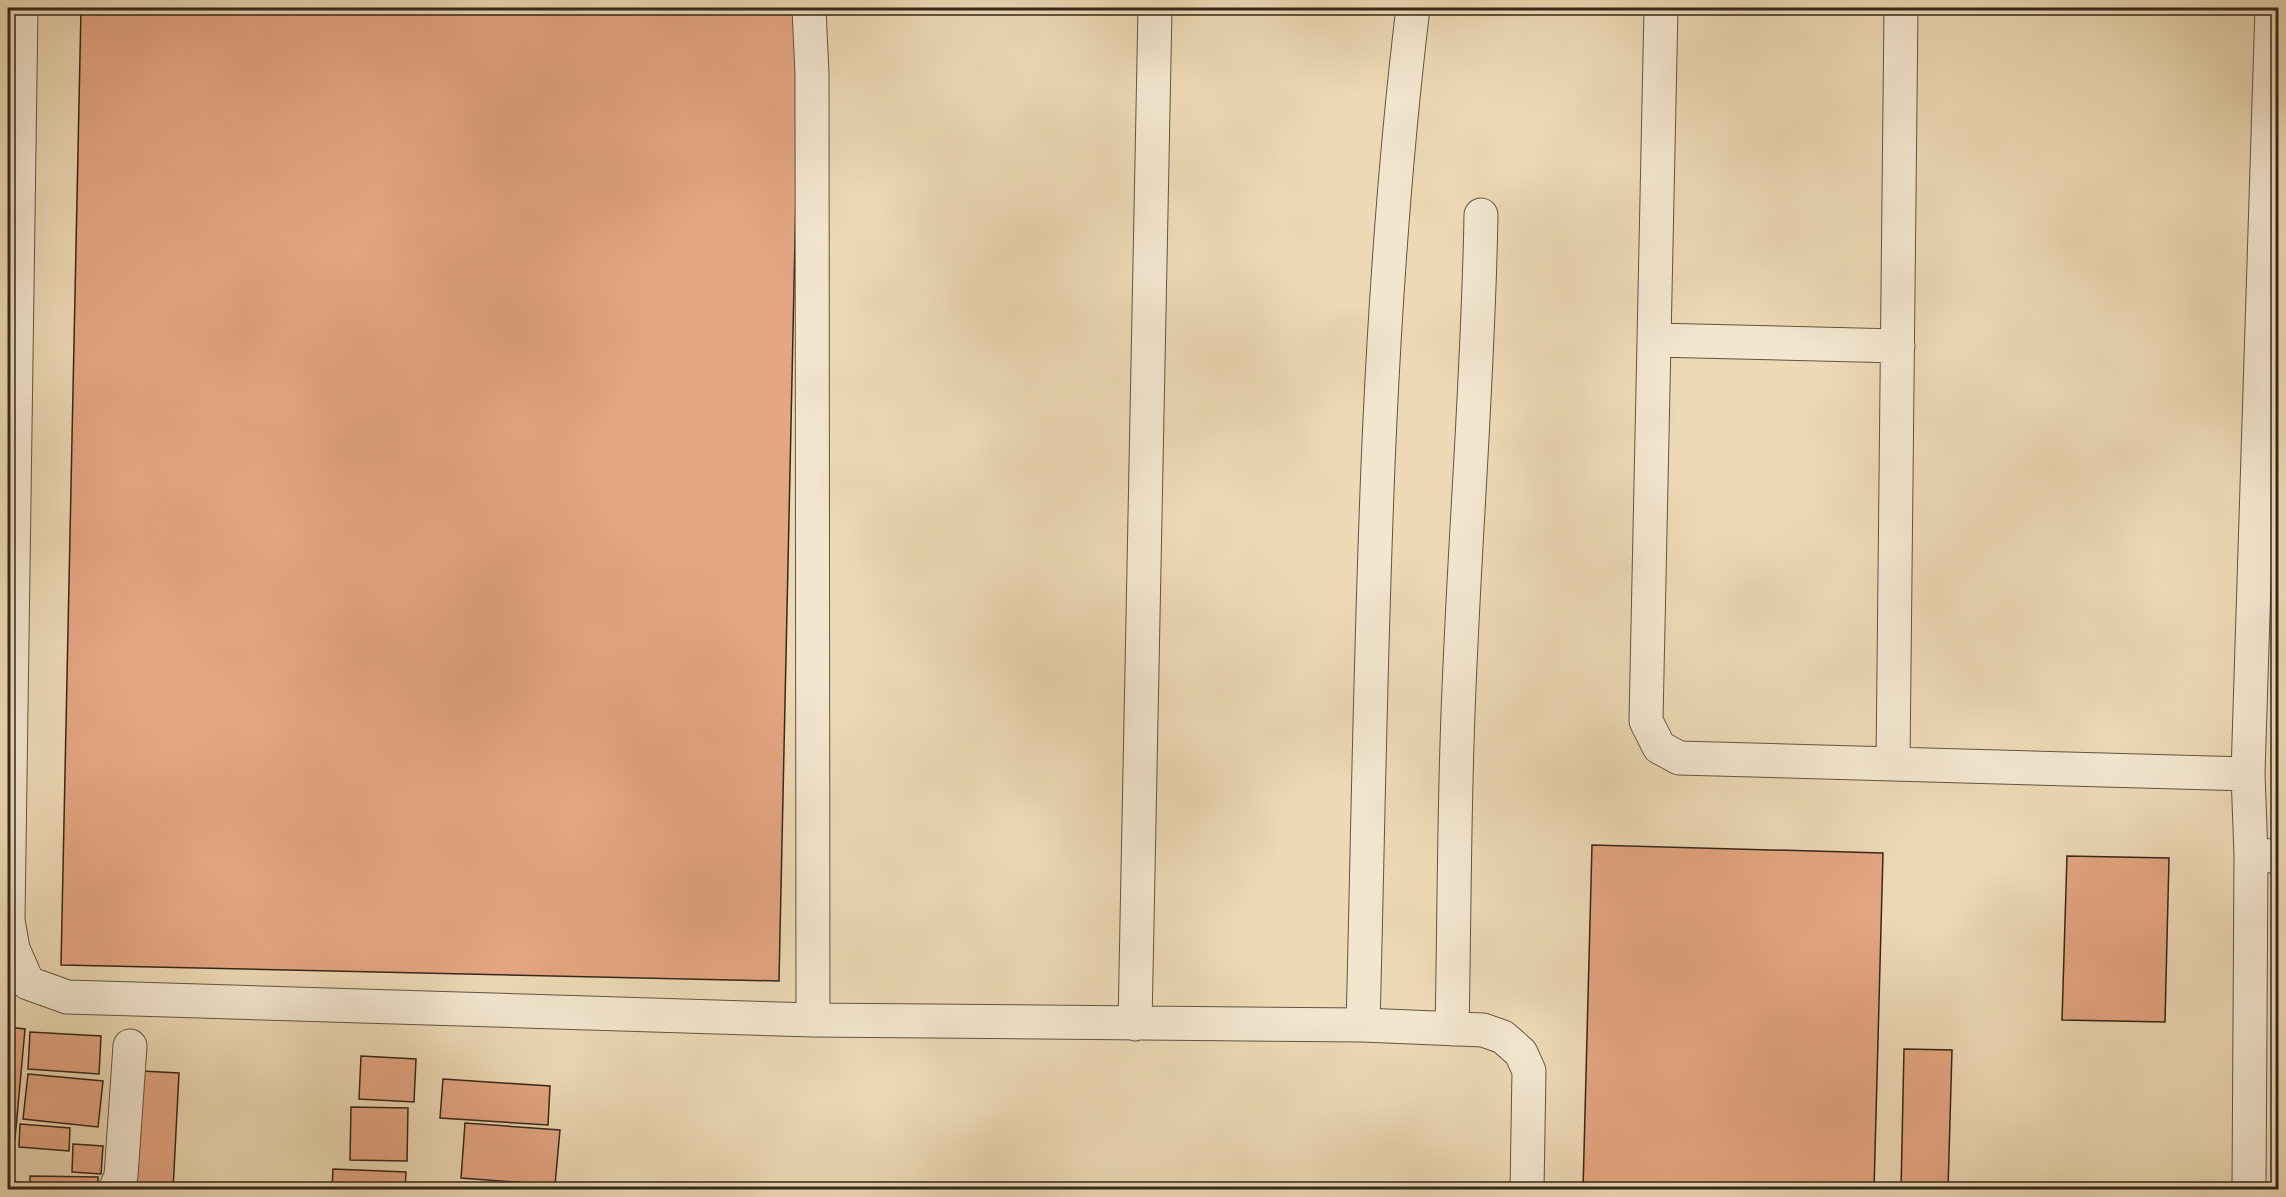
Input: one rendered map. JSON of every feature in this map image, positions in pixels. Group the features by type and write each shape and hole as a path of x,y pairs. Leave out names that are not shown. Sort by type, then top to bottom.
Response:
{"street":[{"path":"21,8 8,920 13,949 28,983 67,997 813,1020 1363,1025 1483,1030 1503,1037 1521,1053 1528,1071 1527,1190"},
{"path":"809,8 812,74 813,1020"},
{"path":"1135,1024 1155,8"},
{"path":"1363,1025 1378,458 1400,114 1413,8"},
{"path":"1661,8 1646,721 1659,747 1679,758 2248,774"},
{"path":"1893,763 1901,8"},
{"path":"2249,1190 2264,855 2248,774 2272,8"},
{"path":"1452,1029 1457,744 1479,303 1481,215"},
{"path":"1654,340 1898,346"},
{"path":"115,1190 121,1176 130,1046"}],"building":[{"path":"81,8 800,8 779,981 61,965"},
{"path":"1592,845 1883,853 1874,1190 1583,1190"},
{"path":"2067,856 2169,858 2165,1022 2062,1020"},
{"path":"8,1027 25,1029 15,1139 8,1139"},
{"path":"30,1032 101,1036 99,1074 28,1069"},
{"path":"1904,1049 1952,1050 1948,1190 1901,1190"},
{"path":"361,1056 416,1059 414,1102 359,1099"},
{"path":"142,1071 179,1073 173,1190 136,1190"},
{"path":"28,1074 103,1081 98,1127 23,1119"},
{"path":"443,1079 550,1086 548,1125 440,1118"},
{"path":"351,1107 408,1108 407,1161 350,1160"},
{"path":"465,1123 560,1130 555,1185 461,1178"},
{"path":"20,1124 70,1128 69,1151 19,1147"},
{"path":"8,1143 12,1144 10,1176 8,1176"},
{"path":"73,1144 103,1146 101,1174 72,1172"},
{"path":"333,1169 406,1172 405,1190 332,1190"},
{"path":"30,1176 98,1177 98,1190 30,1190"},
{"path":"8,1181 26,1183 26,1190 8,1190"}]}
